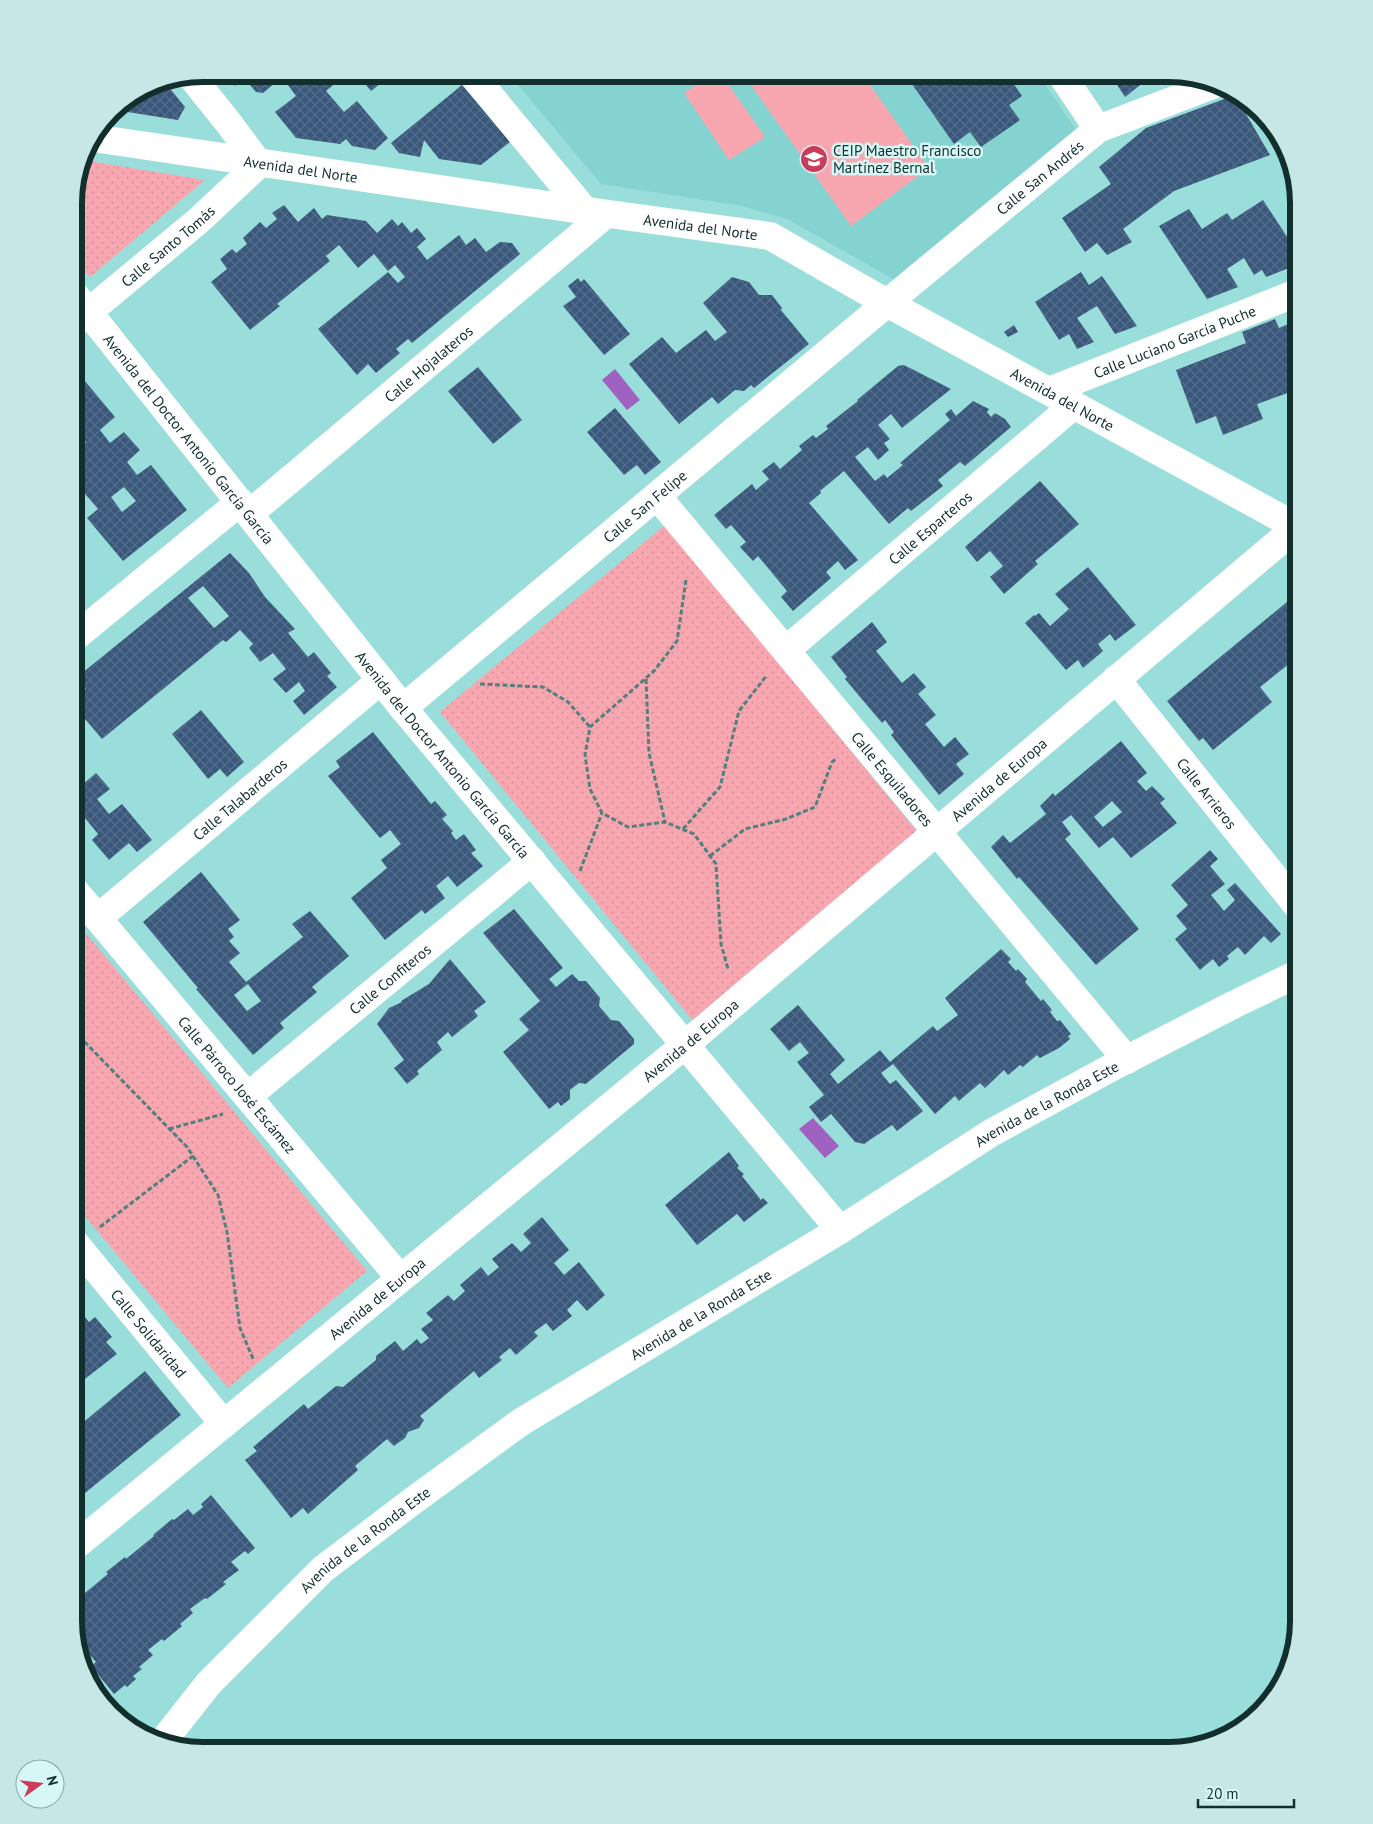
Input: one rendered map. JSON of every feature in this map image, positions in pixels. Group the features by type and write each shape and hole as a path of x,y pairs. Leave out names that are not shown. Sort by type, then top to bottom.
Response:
{"street":[{"path":"197,83 259,164"},
{"path":"480,83 596,212"},
{"path":"1066,83 1098,129"},
{"name":"Calle San Andrés","path":"887,303 1098,129 1205,88"},
{"name":"Avenida del Norte","path":"101,139 259,164 770,236 887,303 1290,522"},
{"name":"Calle Santo Tomás","path":"83,307 198,221 259,164"},
{"name":"Calle Hojalateros","path":"83,631 244,508 596,212"},
{"name":"Calle Luciano García Puche","path":"1049,391 1290,296"},
{"name":"Calle San Felipe","path":"403,708 887,303"},
{"name":"Avenida del Doctor Antonio García García","path":"83,315 244,508 403,708 840,1230"},
{"name":"Calle Esparteros","path":"786,650 1074,405"},
{"name":"Calle Esquiladores","path":"657,496 1127,1060"},
{"name":"Avenida de Europa","path":"82,1540 686,1044 1290,533"},
{"name":"Calle Arrieros","path":"1116,679 1290,897"},
{"name":"Calle Talabarderos","path":"98,918 381,680"},
{"name":"Calle Confiteros","path":"251,1100 532,861"},
{"name":"Calle Párroco José Escámez","path":"83,900 400,1278"},
{"name":"Avenida de la Ronda Este","path":"167,1735 208,1683 323,1569 406,1505 521,1422 840,1230 992,1133 1127,1060 1290,977"},
{"name":"Calle Solidaridad","path":"82,1252 224,1424"}],"path":[{"path":"692,538 677,641 654,672 590,727 585,755 590,789 602,813 628,827 665,822 683,829 694,834 716,864 721,944 736,1002"},
{"path":"683,829 720,786 739,711 786,650"},
{"path":"646,678 649,753 665,822"},
{"path":"435,682 542,688 568,702 590,727"},
{"path":"710,856 745,829 786,819 815,807 832,762 861,740"},
{"path":"567,904 602,813"},
{"path":"82,1040 187,1147 218,1195 228,1232 240,1328 265,1390"},
{"path":"169,1128 251,1100"},
{"path":"82,1238 193,1156"}],"shaded area":[{"name":"CEIP Maestro Francisco Martínez Bernal","path":"517,83 1044,83 1079,134 895,280 787,219 742,206 601,184"},
{"path":"699,83 727,83 765,137 729,160 684,93"},
{"path":"749,83 868,83 929,168 851,226"},
{"path":"91,161 205,180 90,277 83,269 83,195"},
{"path":"615,369 640,400 627,410 602,380"},
{"path":"665,525 920,835 694,1022 440,712"},
{"path":"82,929 367,1271 228,1388 82,1213"},
{"path":"813,1118 839,1146 825,1158 799,1129"}],"building":[{"path":"248,83 275,83 263,93 256,92"},
{"path":"286,83 335,83 326,91 344,112 357,101 388,138 375,150 352,146 346,139 340,144 296,138 275,112 296,96"},
{"path":"364,83 381,83 371,91"},
{"path":"911,83 1013,83 1022,96 1009,105 1020,120 981,147 970,132 954,144"},
{"path":"1116,83 1143,83 1125,97"},
{"path":"462,85 510,142 481,165 439,159 424,140 420,157 399,153 391,143"},
{"path":"170,88 185,107 178,120 125,112 143,99"},
{"path":"1228,98 1242,107 1270,155 1174,191 1123,229 1132,242 1107,255 1097,243 1085,252 1062,218 1111,184 1099,167 1146,128"},
{"path":"1263,200 1290,241 1290,268 1266,277 1262,270 1254,275 1244,258 1227,269 1238,287 1207,299 1159,226 1189,209 1202,229 1227,213 1232,220"},
{"path":"284,205 298,222 314,208 322,219 327,215 366,221 377,233 392,219 398,226 402,222 411,233 417,228 426,239 417,247 427,260 459,235 466,245 475,238 486,252 500,242 512,243 520,254 412,343 408,339 396,349 400,353 376,373 368,364 357,375 318,329 388,272 398,283 405,277 395,265 388,271 374,254 358,268 339,245 326,256 330,261 277,304 280,306 250,330 211,282 227,269 220,259 232,249 236,253 247,244 243,238 260,222 266,228 277,219 272,213"},
{"path":"1081,272 1089,285 1102,276 1137,326 1115,334 1097,306 1077,318 1094,342 1077,349 1069,334 1059,340 1035,302"},
{"path":"732,277 749,282 759,295 772,295 782,308 781,310 809,344 754,388 751,385 744,391 735,390 718,404 712,397 679,424 629,364 662,337 676,353 706,330 715,341 727,332 703,303"},
{"path":"578,278 581,282 584,279 630,334 604,355 563,306 576,297 568,286"},
{"path":"1275,319 1279,328 1290,323 1290,392 1257,404 1263,419 1223,435 1216,416 1196,424 1176,370 1246,343 1242,332"},
{"path":"1014,325 1018,332 1008,337 1004,332"},
{"path":"904,365 951,389 902,428 891,414 878,425 890,439 884,443 889,450 878,460 868,447 855,457 875,481 884,474 887,478 903,465 900,463 950,420 945,414 951,409 956,416 973,401 989,409 987,412 991,417 995,413 1005,419 1011,427 965,466 960,462 938,480 943,486 911,511 908,508 889,524 844,471 820,491 821,493 809,503 858,560 845,570 838,561 826,572 831,578 793,611 781,597 787,591 758,556 753,561 740,547 746,542 731,525 726,529 714,515 752,484 756,490 769,479 762,471 774,462 780,469 802,450 799,446 813,435 816,438 828,429 826,426 898,366"},
{"path":"478,367 522,420 493,444 448,391"},
{"path":"83,379 115,417 100,430 110,443 124,432 140,450 127,462 137,475 151,465 187,510 123,561 87,518 98,509 83,491 83,445 86,442 83,438","holes":["124,487 136,501 122,512 111,497"]},
{"path":"615,408 661,462 645,475 637,465 624,475 587,432"},
{"path":"1040,481 1079,524 1035,561 1038,564 1004,594 990,577 1003,566 990,551 977,562 965,547"},
{"path":"230,553 249,573 265,597 295,629 288,633 308,657 314,652 331,673 327,676 337,687 304,715 293,701 305,691 299,682 286,693 273,679 286,669 273,653 260,662 249,648 253,644 240,630 226,642 223,640 102,739 83,716 83,692 86,689 83,685 83,673","holes":["203,586 229,616 214,628 188,598"]},
{"path":"1088,567 1136,625 1115,641 1110,634 1098,644 1103,651 1083,668 1078,660 1066,670 1025,623 1039,613 1050,626 1069,609 1055,594"},
{"path":"1290,599 1290,663 1260,687 1272,702 1213,750 1203,738 1199,741 1167,701"},
{"path":"872,622 887,642 876,651 902,683 914,673 926,687 918,694 936,715 925,724 944,747 955,737 969,754 956,764 964,774 939,795 891,735 894,732 885,720 882,723 845,679 847,677 831,657"},
{"path":"201,710 244,762 227,777 220,769 208,779 172,734"},
{"path":"373,732 431,804 435,801 447,815 442,819 453,831 451,833 456,840 464,834 476,850 471,853 483,866 457,887 448,876 436,886 445,898 425,914 422,910 385,940 351,898 387,868 381,860 401,844 390,830 380,838 328,776 340,767 336,761"},
{"path":"1121,741 1147,773 1137,781 1146,791 1152,786 1165,799 1160,803 1177,823 1131,858 1113,837 1099,848 1071,815 1062,822 1071,834 1065,839 1139,929 1096,965 1019,877 1017,879 991,847 1003,835 1010,843 1046,814 1040,806 1053,793 1055,796","holes":["1112,801 1122,812 1103,827 1094,817"]},
{"path":"96,773 110,789 97,799 109,814 122,804 152,840 137,852 129,843 109,860 92,840 98,834 83,815 83,785"},
{"path":"1210,850 1218,859 1210,866 1225,884 1211,895 1224,911 1235,900 1227,890 1235,883 1281,934 1271,943 1264,936 1245,955 1238,947 1227,956 1229,959 1219,967 1213,959 1200,970 1175,939 1187,929 1176,916 1188,905 1171,885"},
{"path":"201,872 240,920 228,929 234,937 229,941 240,953 229,962 246,982 303,937 292,924 310,911 349,956 312,987 317,992 280,1023 284,1028 253,1055 196,989 198,988 143,922","holes":["248,984 261,1001 247,1011 234,995"]},
{"path":"514,909 563,968 549,979 556,987 572,974 579,981 586,981 600,998 599,1006 611,1020 619,1021 634,1039 634,1044 586,1084 579,1083 570,1090 570,1099 561,1106 558,1102 549,1109 503,1052 529,1030 519,1019 540,1001 483,933"},
{"path":"1001,949 1011,959 1008,962 1027,979 1025,982 1041,1001 1043,999 1052,1010 1050,1012 1057,1021 1060,1020 1071,1034 1068,1036 1070,1039 1059,1048 1040,1058 1037,1055 1023,1067 1020,1065 1008,1075 1004,1070 985,1088 980,1083 959,1101 955,1096 935,1114 893,1064 881,1073 890,1084 896,1080 923,1111 897,1131 892,1125 864,1144 855,1142 831,1114 821,1122 809,1107 824,1095 797,1062 809,1053 800,1042 789,1051 770,1029 798,1005 845,1060 830,1074 838,1084 880,1050 890,1062 933,1026 937,1031 958,1015 945,998"},
{"path":"450,959 486,1002 474,1011 478,1016 452,1037 448,1032 437,1042 442,1050 417,1071 419,1074 407,1084 394,1068 404,1060 377,1024 389,1008 402,1002 429,984"},
{"path":"729,1152 739,1166 737,1168 744,1174 742,1176 761,1200 763,1198 768,1203 744,1222 737,1214 697,1245 665,1205"},
{"path":"542,1217 569,1250 554,1263 564,1275 579,1262 605,1295 587,1311 577,1300 567,1310 572,1316 553,1331 546,1323 534,1332 538,1336 516,1355 510,1348 499,1357 502,1360 479,1378 474,1371 420,1416 424,1420 419,1428 408,1432 405,1438 394,1446 387,1439 355,1466 358,1470 308,1514 303,1508 291,1518 245,1460 257,1451 253,1447 304,1404 308,1409 336,1386 343,1387 376,1360 376,1356 395,1341 403,1351 417,1339 421,1344 429,1338 421,1329 433,1320 426,1313 448,1295 454,1301 465,1291 460,1285 481,1267 488,1276 499,1267 492,1259 512,1243 521,1252 531,1243 523,1234"},
{"path":"82,1314 89,1322 95,1317 112,1337 106,1342 117,1354 82,1381"},
{"path":"145,1371 181,1415 82,1495 82,1423"},
{"path":"211,1495 255,1548 248,1554 245,1551 231,1562 239,1570 223,1582 226,1584 190,1609 193,1613 180,1624 182,1626 164,1641 162,1639 148,1650 153,1655 139,1667 142,1669 133,1676 136,1679 127,1687 125,1685 114,1694 92,1667 92,1666 96,1662 87,1652 82,1621 82,1595 108,1574 106,1572 125,1557 126,1559 172,1519 174,1520 188,1509 193,1515 203,1507 201,1504"}],"place":[{"name":"CEIP Maestro Francisco Martínez Bernal","path":"814,159"}]}
